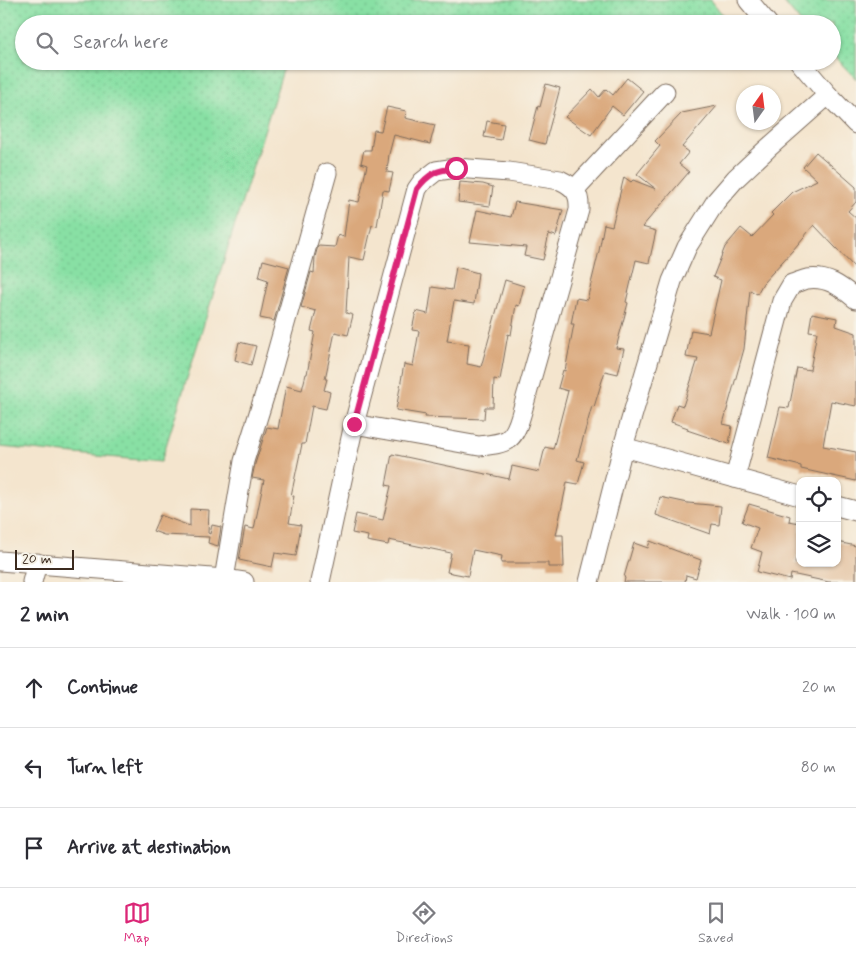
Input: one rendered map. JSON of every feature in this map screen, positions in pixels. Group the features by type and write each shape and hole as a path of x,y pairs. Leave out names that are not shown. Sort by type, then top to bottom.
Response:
{"street":[{"path":"748,0 760,15"},
{"path":"807,70 856,124"},
{"path":"575,189 665,92"},
{"path":"589,582 623,447 672,281 687,247 716,201 736,178 828,95"},
{"path":"320,582 354,424 417,189 422,182 436,171 456,168 508,172 560,180 575,189 578,195 579,210 521,415 512,436 499,444 479,446 354,424"},
{"path":"214,580 244,462 269,381 327,173"},
{"path":"735,478 782,301 792,284 807,279 824,279 838,284 856,299"},
{"path":"623,447 796,495"},
{"path":"841,507 856,511"},
{"path":"0,561 244,582"},
{"path":"32,582 37,563"}],"green space":[{"path":"0,0 711,0 723,15 15,15 15,70 283,70 161,462 0,447"},
{"path":"782,0 856,0 856,79 841,63 841,15 794,15"}],"building":[{"path":"627,78 643,91 623,115 612,106 591,135 565,117 592,89 599,97 606,89 613,95"},
{"path":"546,84 560,88 545,144 529,140"},
{"path":"717,106 682,147 689,152 679,164 689,172 642,227 656,231 649,263 636,260 626,302 628,303 616,348 624,349 618,374 605,371 594,407 592,406 577,460 584,462 578,484 567,482 556,535 563,535 564,567 548,567 548,563 501,563 502,556 473,550 468,576 447,572 451,553 389,540 388,545 367,541 368,536 352,533 356,514 383,520 391,486 386,485 392,454 509,479 512,466 539,472 545,447 553,449 568,391 558,388 563,370 565,371 574,324 571,324 576,298 587,300 604,224 612,226 624,177 631,182 633,180 656,189 637,174 660,146 655,141 682,113"},
{"path":"387,107 406,111 405,118 435,125 430,144 394,135 387,172 393,173 389,191 383,190 377,226 372,225 364,260 349,257 346,313 353,315 348,335 335,332 325,379 327,379 324,390 330,392 326,409 312,406 305,444 302,444 291,496 294,496 289,523 301,525 296,556 275,553 272,567 239,560 245,527 254,529 264,480 252,478 267,427 278,429 286,386 302,390 307,374 315,332 311,331 316,311 301,307 311,272 314,273 318,246 335,247 338,235 344,237 349,200 359,202 367,165 361,163 364,150 371,150 374,130 381,131"},
{"path":"487,121 504,124 501,140 484,137"},
{"path":"816,152 856,187 856,202 848,211 856,218 856,269 814,225 763,283 757,294 750,290 744,349 723,424 732,426 729,444 687,430 688,428 671,422 677,404 683,406 698,359 686,357 691,330 709,333 721,280 713,277 725,247 741,228 752,237 773,215 771,213 792,192 817,180 803,167"},
{"path":"460,182 493,187 490,206 458,202"},
{"path":"515,202 563,210 556,236 549,234 543,260 524,256 526,247 470,242 477,210 511,217"},
{"path":"263,260 289,267 274,321 260,318 268,280 259,277"},
{"path":"456,267 478,273 474,304 454,301 447,341 469,344 467,364 481,367 505,280 524,286 519,306 516,305 511,335 508,334 500,380 494,379 493,407 485,407 484,419 425,417 426,415 396,410 404,364 413,366 419,331 412,330 416,311 428,314 432,287 452,290"},
{"path":"812,313 837,318 836,326 856,333 856,406 831,401 823,446 856,452 856,481 801,469 801,466 768,458 780,407 789,408 797,368 810,370 817,332 809,331"},
{"path":"239,342 256,346 251,365 235,360"},
{"path":"660,497 688,503 721,506 719,525 712,524 710,534 656,515"},
{"path":"749,504 790,516 789,521 796,522 796,567 841,567 841,543 856,546 856,582 829,582 791,574 790,580 757,572 762,552 751,548 758,528 742,522"},
{"path":"190,509 209,510 208,533 210,534 212,525 221,527 218,546 208,543 209,537 164,535 153,531 160,515 190,526"},
{"path":"650,541 701,560 696,578 686,575 685,582 624,582 634,543 648,548"}],"route":[{"path":"354,424 417,189 422,182 436,171 456,168"}]}
